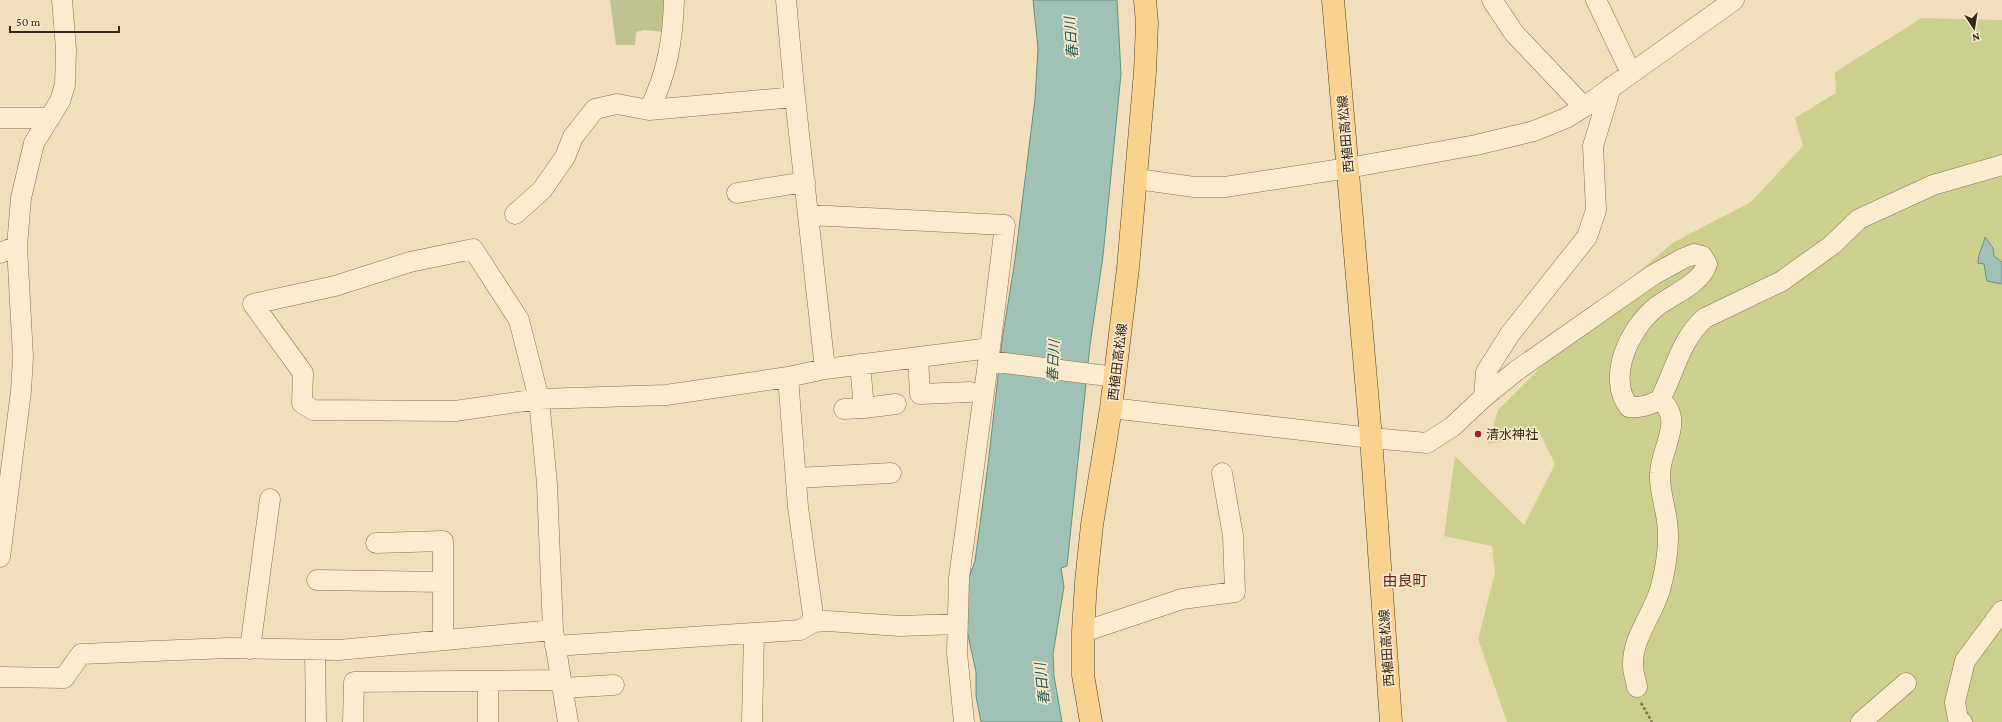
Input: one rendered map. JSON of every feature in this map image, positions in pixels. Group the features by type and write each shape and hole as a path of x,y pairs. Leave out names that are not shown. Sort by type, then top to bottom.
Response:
{"main road":[{"name":"西植田高松線","path":"1091,722 1083,674 1083,632 1092,525 1111,408 1137,179 1147,23 1145,0"},
{"name":"西植田高松線","path":"1333,0 1371,438 1391,722"}],"street":[{"path":"0,556 4,499 21,391 23,357 9,249 34,143 60,101 65,85 66,50 62,0"},
{"path":"649,110 661,86 673,29 674,0"},
{"path":"786,0 795,97 825,369"},
{"path":"1492,0 1514,33 1584,107"},
{"path":"1596,0 1631,73"},
{"path":"1137,179 1194,187 1225,187 1348,168 1476,144 1534,131 1566,118 1584,107 1734,0"},
{"path":"1484,397 1486,372 1510,334 1587,237 1596,210 1593,146 1611,87"},
{"path":"515,214 542,190 565,158 573,137 595,109 617,104 649,110 795,97"},
{"path":"0,118 50,118"},
{"path":"1111,408 1427,443 1452,427 1484,397 1516,371 1653,275 1694,254 1702,256 1707,264 1701,277 1655,308 1640,325 1626,349 1619,367 1618,382 1623,399 1629,407 1641,408 1660,400 1688,339 1695,327 1706,318 1782,281 1832,245 1860,219 1933,185 2002,165"},
{"path":"737,193 805,182"},
{"path":"809,215 1005,225 959,578 957,624 959,683 964,722"},
{"path":"568,722 554,638 547,484 539,399 519,320 473,249 410,262 335,286 253,304 303,373 302,404 313,410 455,411 539,399 666,395 788,377 825,369 860,364 918,357 989,354 1115,377"},
{"path":"918,357 920,394 970,392"},
{"path":"860,364 864,408"},
{"path":"788,377 796,478 814,622"},
{"path":"1637,687 1632,668 1633,652 1659,592 1664,574 1668,537 1660,472 1671,429 1672,417 1667,405 1660,400"},
{"path":"844,409 896,404"},
{"path":"796,478 891,473"},
{"path":"1083,632 1182,599 1235,592 1232,536 1222,473"},
{"path":"250,649 270,499"},
{"path":"376,543 443,541 443,640"},
{"path":"317,580 443,582"},
{"path":"1962,722 1958,719 1955,702 1965,661 2002,611"},
{"path":"0,677 64,678 81,654 250,649 339,650 443,640 754,634 800,630 814,622 827,621 900,626 957,624"},
{"path":"752,722 754,634"},
{"path":"315,650 316,722"},
{"path":"488,681 488,722"},
{"path":"353,722 354,682 488,681 614,685"},
{"path":"1862,722 1906,683"}],"path":[{"path":"1637,687 1641,703 1652,722"}],"green space":[{"path":"610,0 670,0 664,32 644,30 636,32 635,45 616,45"},
{"path":"1922,18 2002,20 2002,722 1507,722 1478,639 1495,573 1492,546 1444,536 1455,456 1524,525 1555,464 1540,434 1488,444 1498,410 1623,285 1674,242 1751,202 1803,146 1795,118 1836,93 1835,72"}],"water":[{"name":"春日川","path":"1033,0 1117,0 1121,74 1103,256 1090,345 1067,566 1061,568 1064,587 1053,654 1054,676 1062,722 981,722 976,696 976,672 966,626 968,580 975,561 988,465 1002,341 1015,260 1035,99 1038,48"},
{"path":"1985,237 1993,248 1994,256 2002,262 2002,284 1987,281 1984,264 1978,263"}],"place":[{"name":"清水神社","path":"1478,434"}],"district":[{"name":"由良町","path":"1405,581"}]}
